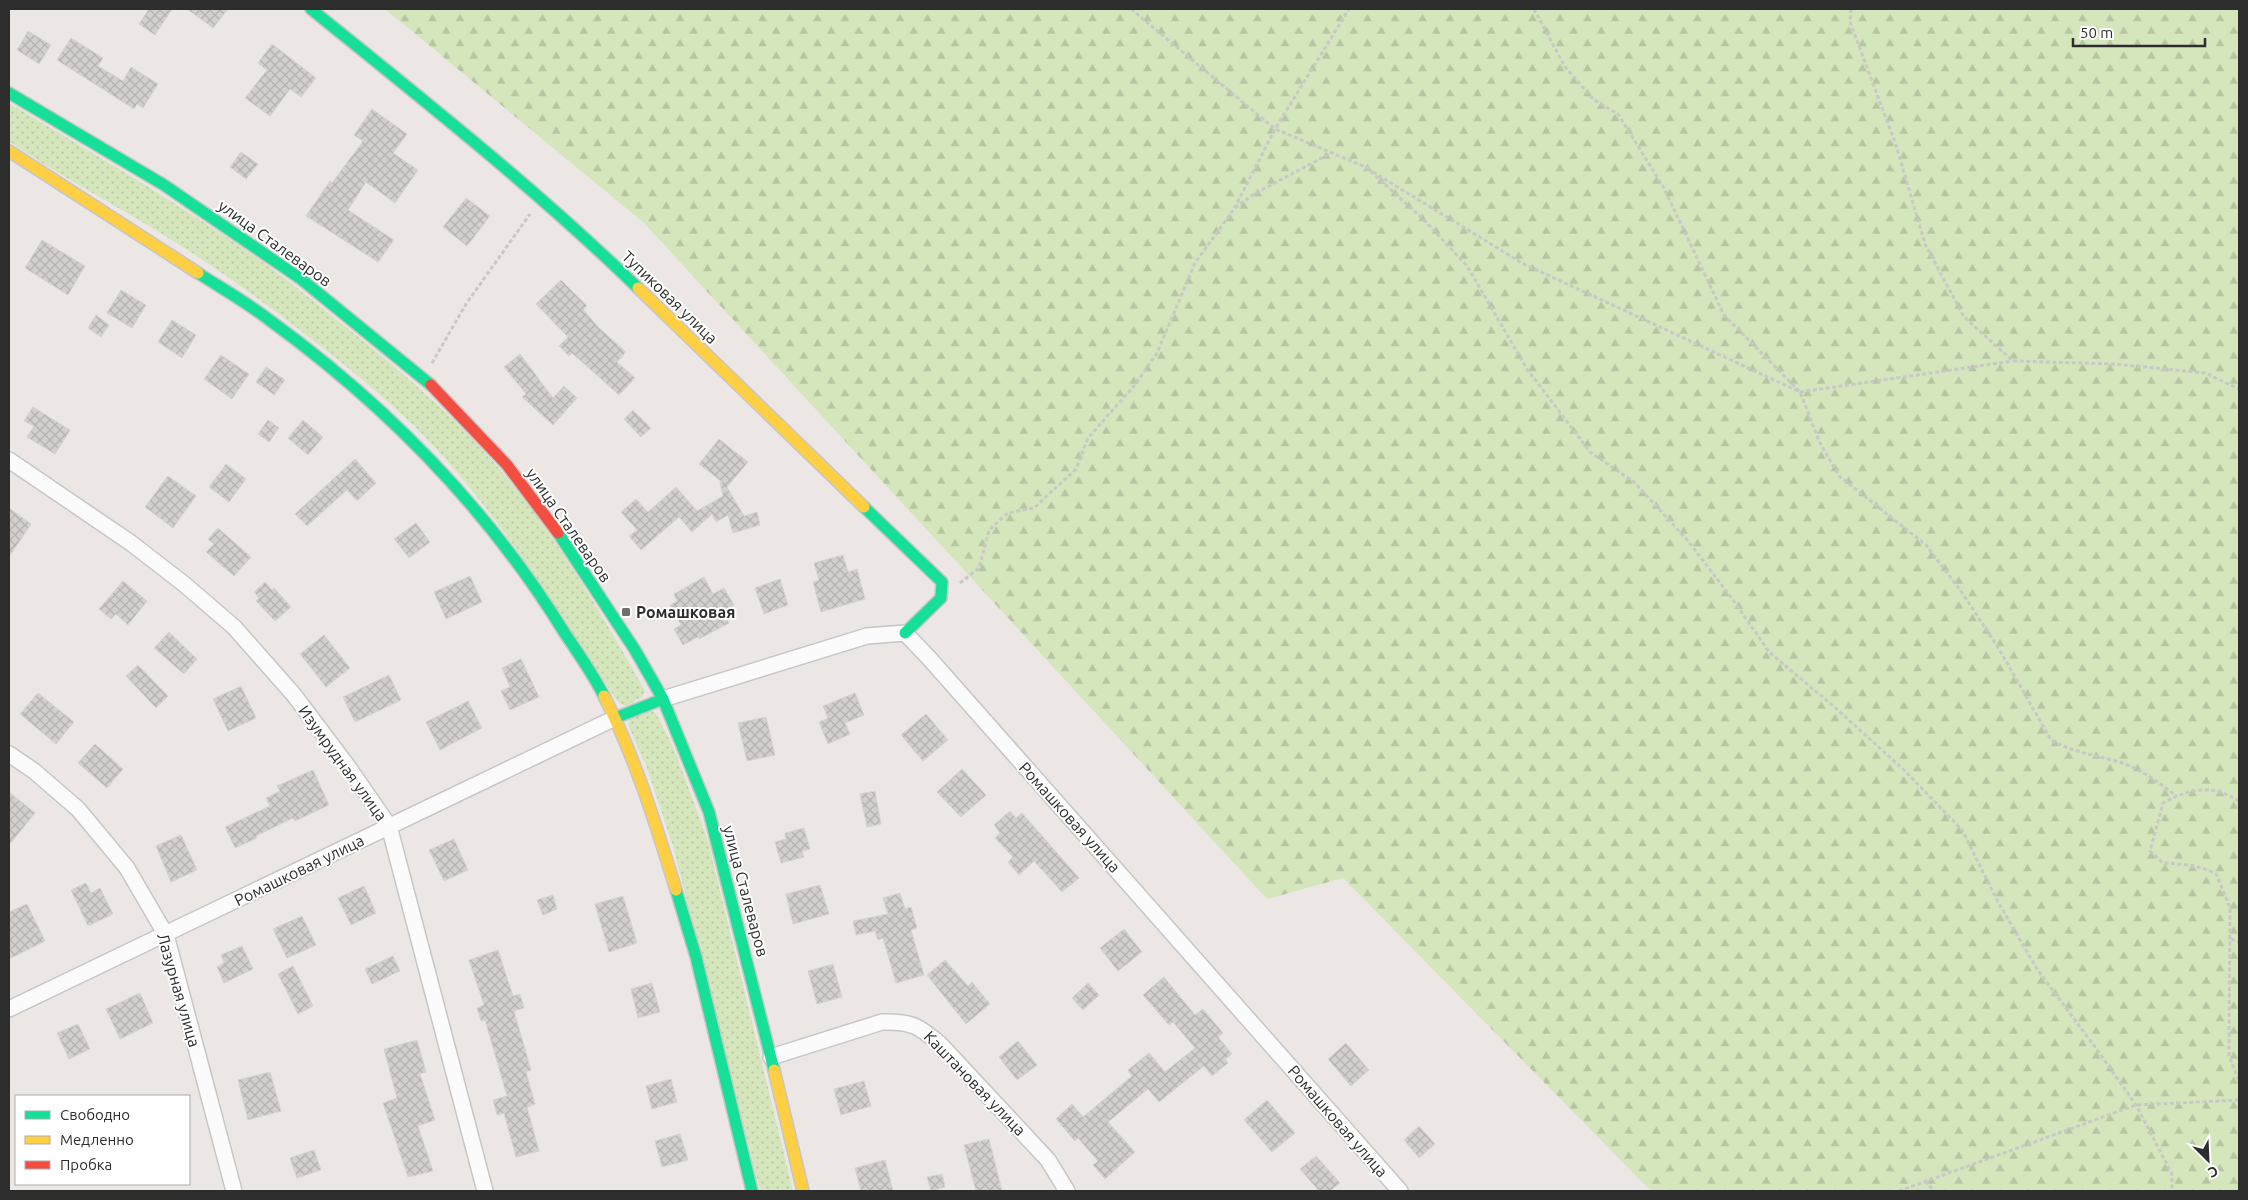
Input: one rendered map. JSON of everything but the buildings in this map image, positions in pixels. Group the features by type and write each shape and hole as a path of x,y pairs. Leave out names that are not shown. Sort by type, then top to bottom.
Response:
{"main road":[{"name":"Тупиковая улица","path":"311,9 475,142 595,246 942,582 941,598"},
{"name":"улица Сталеваров","path":"9,93 164,185 301,279 434,387 507,465 565,542 635,650 663,699 709,812 803,1191"},
{"path":"9,151 267,318 329,366 394,423 455,485 510,551 541,594 602,692 615,718 658,832 696,956 752,1191"},
{"path":"905,633 941,598"},
{"path":"615,718 663,699"}],"street":[{"name":"Изумрудная улица","path":"9,460 131,544 184,584 234,626 294,695 349,768 389,826 485,1191"},
{"name":"Ромашковая улица","path":"905,633 930,658 1400,1191"},
{"path":"663,699 867,636 905,633"},
{"name":"Ромашковая улица","path":"9,1009 615,718"},
{"name":"Лазурная улица","path":"9,754 34,771 78,809 127,868 166,935 234,1191"},
{"name":"Каштановая улица","path":"771,1057 882,1022 901,1021 920,1027 940,1044 1048,1160 1067,1191"}],"path":[{"path":"1131,9 1275,129 1366,167 1522,263 1800,392 2013,361 2115,364 2205,373 2239,389"},
{"path":"941,598 979,568 989,530 1008,514 1034,508 1076,468 1088,438 1134,386 1157,354 1195,263 1234,209 1275,129 1349,9"},
{"path":"1534,9 1565,67 1593,99 1618,114 1664,188 1724,315 1800,392 1819,442 1839,476 1926,546 1961,591 1999,649 2051,740 2066,748 2121,763 2163,784 2176,796"},
{"path":"1852,9 1850,22 1896,145 1925,244 1964,317 2013,361"},
{"path":"1234,209 1254,194 1332,152"},
{"path":"1366,167 1424,220 1467,266 1527,369 1590,452 1634,482 1689,542 1736,604 1768,652 1831,704 1904,770 1962,830 1998,902 2037,969 2136,1105 2172,1174 2172,1191"},
{"path":"422,378 466,304 519,231 539,198"},
{"path":"2239,801 2223,791 2197,790 2176,796 2163,803 2150,851 2163,863 2206,868 2216,874 2230,907 2229,1056 2239,1081"},
{"path":"2231,939 2239,942"},
{"path":"1899,1191 2136,1105 2239,1100"},
{"path":"1926,1181 1934,1191"}],"green space":[{"path":"385,9 2239,9 2239,1191 1651,1191 1343,878 1267,899 644,223"},
{"path":"9,103 172,202 267,265 374,349 440,407 501,470 554,540 586,589 631,665 645,691 642,697 626,706 618,702 503,531 452,466 405,417 322,347 239,285 175,242 9,141"},
{"path":"649,709 657,715 675,751 708,841 793,1191 760,1191 673,846 647,768 628,725 631,716"}],"traffic: fast":[{"path":"311,9 519,180 638,288"},
{"path":"9,93 164,185 301,279 431,385"},
{"path":"198,273 251,307 311,352 353,386 431,461 468,501 502,543 534,587 604,696"},
{"path":"864,507 942,582 941,598 905,633"},
{"path":"558,533 635,650 663,699 709,812 774,1070"},
{"path":"615,718 663,699"},
{"path":"676,890 696,957 752,1191"}],"traffic: slow":[{"path":"9,151 198,273"},
{"path":"638,288 864,507"},
{"path":"604,696 635,767 653,816 676,890"},
{"path":"774,1070 803,1191"}],"traffic: jam":[{"path":"431,385 507,465 558,533"}],"place":[{"name":"Ромашковая","path":"626,612"}]}
